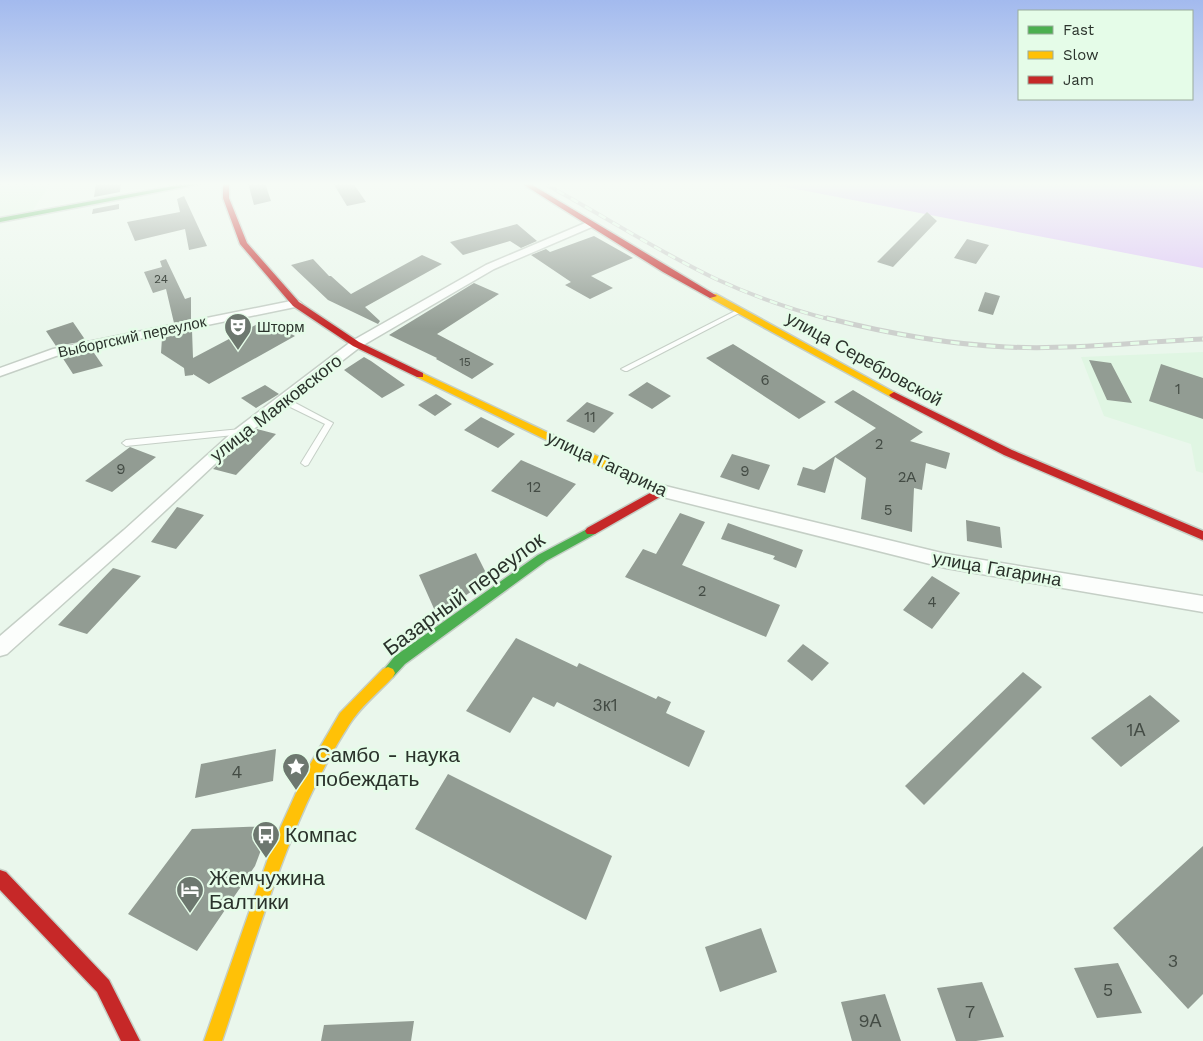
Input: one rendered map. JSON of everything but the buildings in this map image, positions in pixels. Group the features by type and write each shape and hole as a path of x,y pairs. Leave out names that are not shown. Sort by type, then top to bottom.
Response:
{"street":[{"name":"улица Гагарина","path":"239,232 244,244 296,304 356,344 661,491 946,561 1203,604"},
{"name":"улица Маяковского","path":"0,648 130,534 241,432 356,344 490,267 572,232"},
{"name":"улица Серебровской","path":"603,232 739,311 990,446 1203,536"},
{"name":"Выборгский переулок","path":"0,372 52,353 296,304"},
{"name":"Базарный переулок","path":"213,1041 281,844 310,778 345,718 400,660 542,558 661,491"},
{"path":"0,878 103,986 131,1041"}],"lane":[{"path":"625,369 739,311"},
{"path":"283,400 329,423 305,463"},
{"path":"126,443 241,432"}],"shaded area":[{"path":"1015,232 1203,232 1203,268"},
{"path":"1203,352 1203,473 1196,471 1191,444 1104,416 1081,357"}],"railway":[{"path":"628,232 672,257 716,279 773,302 832,320"},
{"path":"827,318 916,337 1006,347 1080,347 1203,339"}],"traffic: fast":[{"path":"388,673 400,660 542,558 591,531"}],"traffic: slow":[{"path":"713,296 894,395"},
{"path":"420,375 661,491"},
{"path":"213,1041 281,844 310,778 345,718 388,673"}],"traffic: jam":[{"path":"239,232 244,244 296,304 356,344 420,375"},
{"path":"603,232 713,296"},
{"path":"894,395 1008,452 1085,487 1203,536"},
{"path":"591,531 661,491"},
{"path":"0,878 103,986 131,1041"}],"place":[{"name":"Шторм","path":"238,351"},
{"name":"Самбо - наука побеждать","path":"296,791"},
{"name":"Компас","path":"266,859"},
{"name":"Жемчужина Балтики","path":"190,914"}]}
